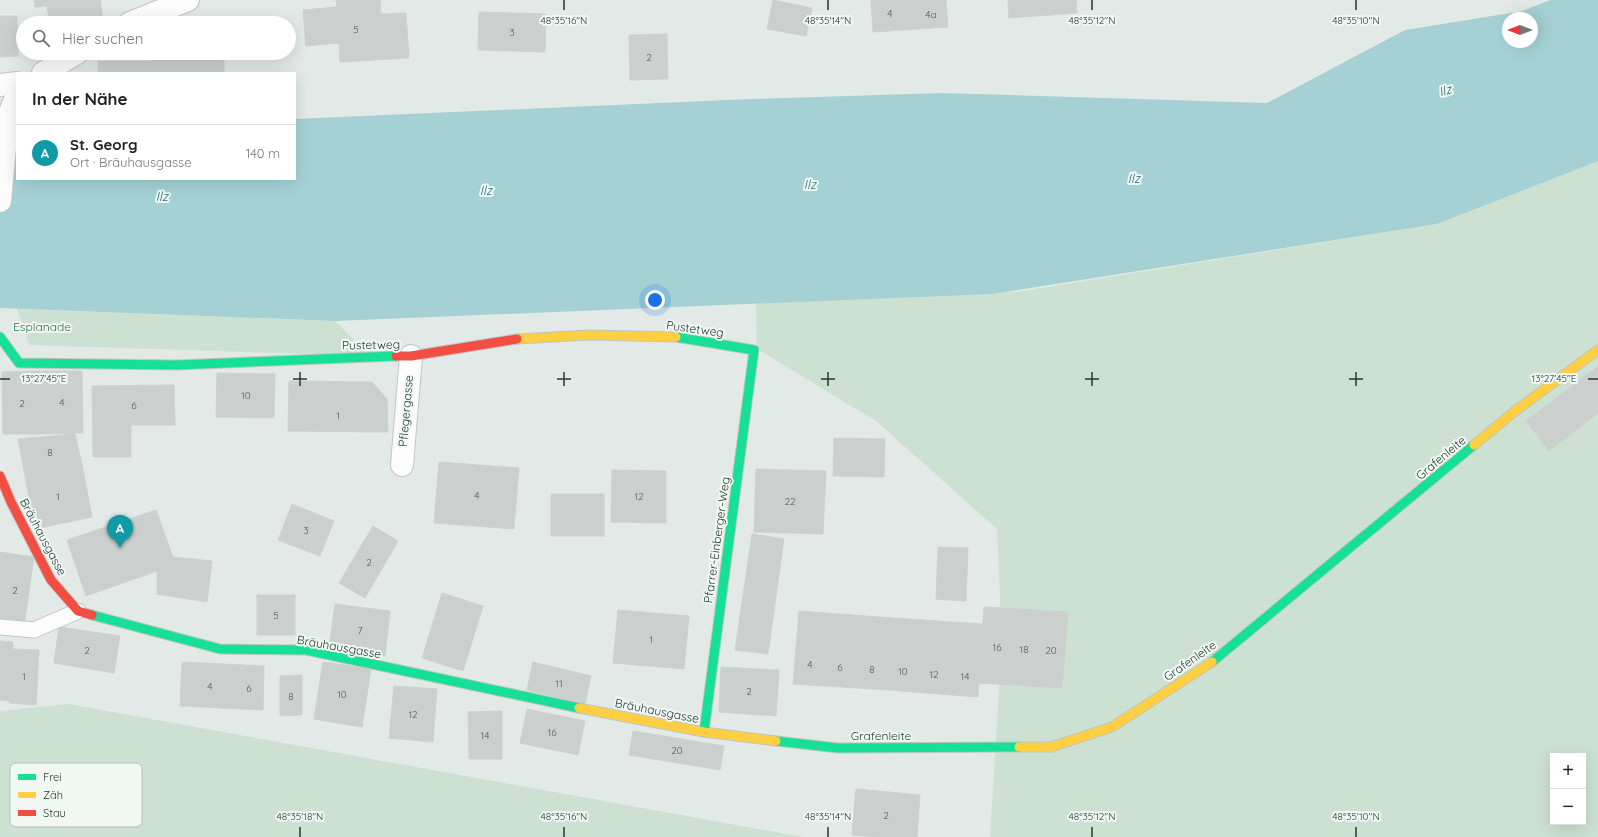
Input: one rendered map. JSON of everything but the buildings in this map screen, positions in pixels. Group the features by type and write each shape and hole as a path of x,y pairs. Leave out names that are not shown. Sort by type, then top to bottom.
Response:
{"street":[{"path":"148,16 188,0"},
{"path":"45,72 65,60"},
{"path":"0,85 16,83"},
{"path":"0,201 8,117 16,97"},
{"name":"Pustetweg","path":"0,337 19,363 177,365 370,356 411,356 512,339 588,335 669,336 754,350"},
{"name":"Pfarrer-Einberger-Weg","path":"704,732 754,350"},
{"name":"Grafenleite","path":"704,732 838,748 1051,747 1112,726 1206,667 1515,411 1598,350"},
{"name":"Pflegergasse","path":"402,465 411,356"},
{"name":"Bräuhausgasse","path":"0,476 6,502 51,580 78,611 220,649 306,650 562,705 704,732"}],"lane":[{"path":"0,627 34,630 78,611"}],"green space":[{"path":"1598,160 1598,837 990,837 1002,643 997,529 876,421 757,349 756,296 1016,292 1437,224"},
{"name":"Esplanade","path":"17,309 335,321 370,356 29,345"},
{"path":"68,704 803,837 0,837 0,711"}],"water":[{"name":"Ilz","path":"1550,0 1598,0 1598,161 1437,224 992,294 335,321 0,308 0,137 16,134 16,180 296,180 296,119 727,100 941,93 1267,103 1405,30 1502,14 1502,48 1538,48 1538,12 1517,12"}],"traffic: fast":[{"path":"0,337 19,363 177,365 396,356"},
{"path":"676,337 754,350 704,732"},
{"path":"1212,662 1474,445"},
{"path":"92,615 220,649 306,650 579,708"},
{"path":"776,741 838,748 1019,747"}],"traffic: slow":[{"path":"517,339 589,335 676,337"},
{"path":"1474,445 1515,411 1598,350"},
{"path":"1019,747 1051,747 1112,727 1212,662"},
{"path":"579,708 704,732 776,741"}],"traffic: jam":[{"path":"396,356 411,356 517,339"},
{"path":"0,476 11,502 51,580 78,611 92,615"}],"place":[{"name":"St. Georg","path":"120,548"}]}
